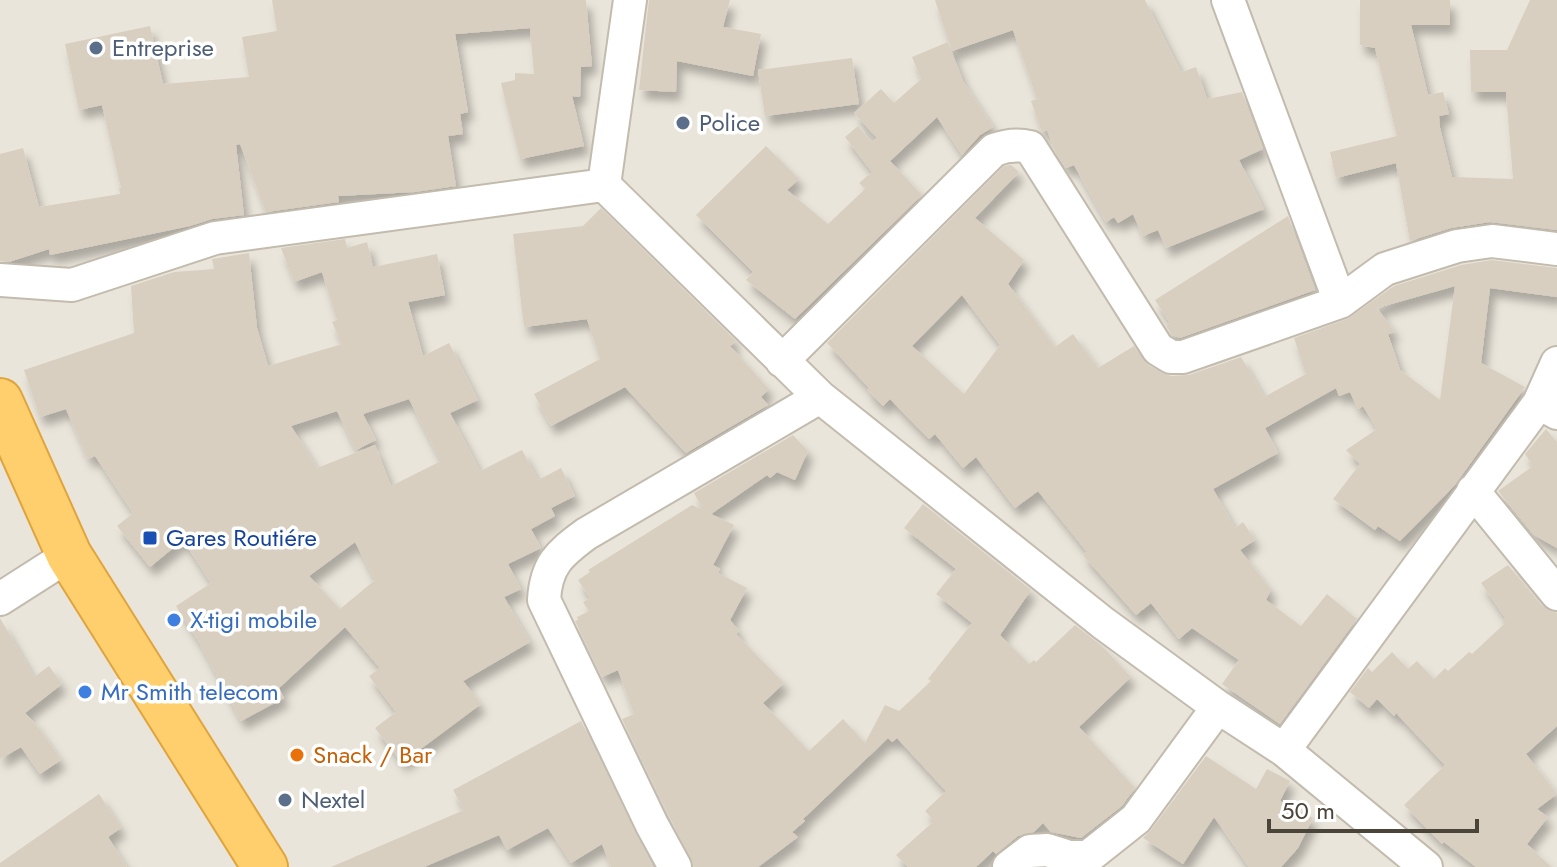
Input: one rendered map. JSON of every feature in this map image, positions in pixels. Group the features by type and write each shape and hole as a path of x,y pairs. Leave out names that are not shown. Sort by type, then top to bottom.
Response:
{"highway":[{"path":"0,401 69,555 265,867"}],"street":[{"path":"604,185 630,0"},
{"path":"1228,0 1340,302"},
{"path":"782,361 994,150 1005,146 1030,147 1158,349 1171,357 1183,357 1340,302 1385,269 1457,246 1492,241 1557,249"},
{"path":"0,280 72,285 215,238 604,185"},
{"path":"604,185 820,397 1103,623 1218,707 1284,750 1426,867"},
{"path":"1284,750 1473,491 1548,408 1557,363"},
{"path":"675,867 544,600 545,580 552,564 565,549 586,534 820,397"},
{"path":"1473,491 1557,594"},
{"path":"0,599 69,555"},
{"path":"1009,867 1030,851 1047,850 1069,857 1088,857 1136,819 1218,707"}],"shaded area":[{"path":"0,0 1557,0 1557,867 0,867"}],"building":[{"path":"272,0 586,0 592,66 581,67 580,97 572,96 584,146 520,159 501,83 515,80 515,73 534,74 530,28 455,34 468,112 460,114 463,134 448,136 456,186 415,192 338,196 339,202 266,212 240,144 236,145 244,215 212,219 50,255 49,249 9,262 0,261 0,154 23,148 39,207 120,194 102,105 79,110 65,44 150,26 163,84 249,77 242,37 277,31"},
{"path":"649,0 730,0 723,27 761,34 753,76 677,61 676,92 639,90"},
{"path":"935,0 1145,0 1181,72 1196,67 1207,99 1242,92 1263,149 1239,160 1264,209 1166,248 1158,230 1143,236 1133,214 1118,223 1114,217 1106,222 1074,165 1066,168 1047,130 1042,132 1031,101 1037,99 1013,30 952,51"},
{"path":"1360,0 1450,0 1450,25 1411,25 1428,95 1443,92 1449,114 1439,116 1452,177 1513,179 1506,92 1471,92 1470,50 1507,50 1530,0 1557,0 1557,230 1490,222 1451,228 1410,241 1396,163 1336,178 1330,152 1397,136 1375,48 1360,45"},
{"path":"948,42 963,81 993,127 980,135 962,155 937,117 890,161 922,195 795,319 746,280 753,272 696,215 766,146 799,179 787,190 828,224 865,189 859,183 872,172 845,137 858,126 872,142 877,138 854,113 881,89 894,103 921,79 912,57"},
{"path":"852,58 859,104 765,116 758,70"},
{"path":"1011,165 1019,172 975,218 1024,260 1008,284 1055,347 1073,334 1098,368 1134,346 1148,365 1171,376 1189,375 1241,357 1264,397 1306,374 1294,338 1347,319 1394,286 1461,265 1492,260 1557,268 1557,297 1490,288 1481,363 1525,387 1455,485 1400,541 1378,526 1375,530 1333,499 1360,464 1346,450 1377,429 1363,406 1358,409 1350,392 1339,396 1336,388 1265,428 1278,453 1213,489 1235,528 1243,522 1255,540 1240,550 1271,590 1266,600 1301,626 1327,594 1357,619 1280,724 1222,684 1239,660 1192,628 1179,639 1151,603 1136,615 1083,555 1087,552 1038,491 1015,508 976,457 963,468 935,434 929,439 890,399 883,406 827,343 1004,166","holes":["1455,286 1440,400 1400,370 1388,334 1395,332 1377,308","962,295 1000,345 964,394 912,346"]},
{"path":"601,208 736,341 730,346 769,389 761,397 768,405 686,453 625,387 551,426 534,394 600,359 587,319 524,327 513,234 583,226"},
{"path":"1288,216 1315,290 1180,338 1172,335 1166,326 1170,323 1155,300"},
{"path":"345,239 347,248 367,242 373,267 437,254 445,295 408,302 423,356 449,343 478,400 450,413 480,471 522,450 538,480 561,468 575,496 551,508 555,516 531,529 541,548 508,564 521,589 504,597 530,642 463,681 481,704 402,763 375,728 396,712 369,676 380,668 345,627 279,688 284,698 241,721 176,606 211,583 183,540 150,567 117,526 133,513 95,456 88,459 66,409 40,417 24,370 134,333 131,286 174,272 214,269 212,259 249,253 257,328 268,366 342,344 332,322 337,320 322,272 294,282 281,248","holes":["409,399 441,461 391,486 375,445 317,468 291,426 337,411 356,450 376,440 363,414","355,542 375,580 340,609 309,576"]},
{"path":"1546,429 1557,442 1557,548 1534,535 1498,491 1533,466 1525,454"},
{"path":"793,435 808,451 795,480 777,472 770,478 767,475 711,514 734,525 713,565 720,569 718,573 747,588 730,620 739,631 736,634 784,683 763,703 809,751 843,719 865,743 885,705 899,711 931,681 928,679 972,623 936,594 956,569 904,528 923,504 1031,590 1000,635 1029,664 1034,660 1036,662 1075,625 1102,646 1131,677 1079,727 1135,788 1122,806 1081,838 1051,832 1043,823 1034,832 1018,836 996,854 993,851 976,867 908,867 896,855 934,821 925,811 946,791 897,738 892,742 888,738 803,819 805,821 792,832 798,837 758,867 694,867 622,719 634,714 618,670 602,677 575,621 589,611 583,602 590,598 578,580 590,572 588,570 692,505 703,510 694,493"},
{"path":"1508,565 1542,606 1557,613 1557,726 1526,754 1557,794 1537,809 1548,817 1527,844 1551,867 1476,867 1444,842 1442,844 1404,805 1445,765 1396,713 1394,716 1377,699 1369,708 1350,692 1368,668 1372,672 1392,652 1408,669 1417,661 1434,679 1469,652 1472,654 1504,624 1502,622 1506,619 1481,583"},
{"path":"0,618 34,677 49,666 62,684 25,713 61,760 40,774 21,747 0,759"},
{"path":"581,721 653,867 611,867 602,844 571,863 548,828 507,850 499,835 424,867 331,867 464,810 453,790"},
{"path":"1206,756 1256,789 1267,769 1290,781 1280,801 1313,818 1298,848 1281,867 1249,867 1214,817 1183,864 1143,838"},
{"path":"99,794 121,828 108,837 127,867 0,867 0,863"}],"place":[{"name":"Entreprise","path":"96,48"},
{"name":"Police","path":"683,123"},
{"name":"Gares Routiére","path":"150,538"},
{"name":"X-tigi mobile","path":"174,620"},
{"name":"Mr Smith telecom","path":"85,692"},
{"name":"Snack / Bar","path":"297,755"},
{"name":"Nextel","path":"285,800"}]}
